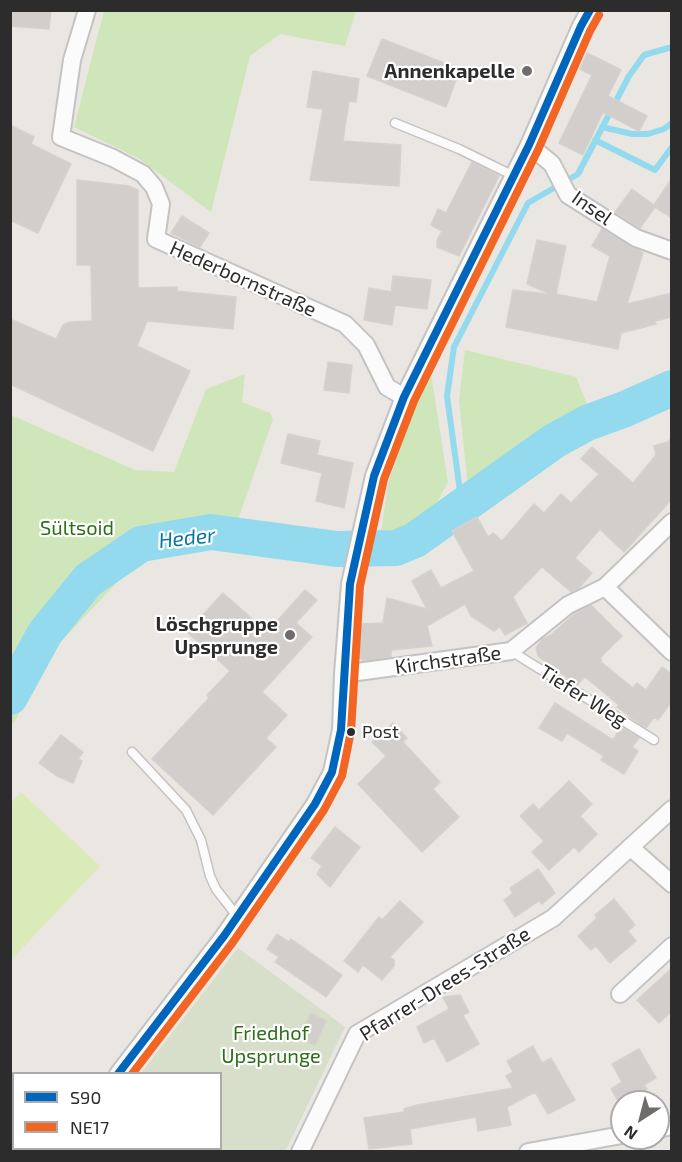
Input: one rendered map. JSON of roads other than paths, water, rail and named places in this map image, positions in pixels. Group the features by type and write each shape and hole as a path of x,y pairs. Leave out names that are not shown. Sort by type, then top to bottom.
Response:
{"street":[{"name":"Hederbornstraße","path":"87,10 72,60 61,137 113,158 143,174 154,187 161,204 156,239 345,324 366,345 387,387 404,397"},
{"path":"120,1072 237,916 315,804 332,772 341,730 343,674 352,572 374,476 404,397 529,146 590,10"},
{"name":"Insel","path":"529,146 552,164 568,195 636,238 672,251"},
{"name":"Kirchstraße","path":"343,674 512,651 568,605 605,587 672,522"},
{"path":"605,587 672,652"},
{"name":"Pfarrer-Drees-Straße","path":"300,1152 357,1034 553,918 672,808"},
{"path":"630,847 672,884"},
{"path":"620,994 672,946"},
{"path":"528,1152 610,1137"}],"lane":[{"path":"395,123 459,149 514,176"},
{"name":"Tiefer Weg","path":"512,651 654,740"},
{"path":"132,752 186,810 201,840 210,876 216,889 237,916"}],"waterway":[{"name":"Heder","path":"462,506 447,396 454,347 528,203 578,174 629,76 644,55 672,47"},
{"name":"Heder","path":"602,127 632,134 648,134 664,129 672,123"},
{"path":"595,140 655,170 672,147"},
{"name":"Heder","path":"10,697 45,633 88,580 141,544 211,532 337,549 396,548 415,540 554,441 587,423 672,388"}],"place":[{"name":"Annenkapelle","path":"527,71"},
{"name":"Löschgruppe Upsprunge","path":"290,635"},
{"name":"Post","path":"351,732"}],"park label":[{"name":"Sültsoid","path":"77,528"},
{"name":"Friedhof Upsprunge","path":"271,1044"}]}
